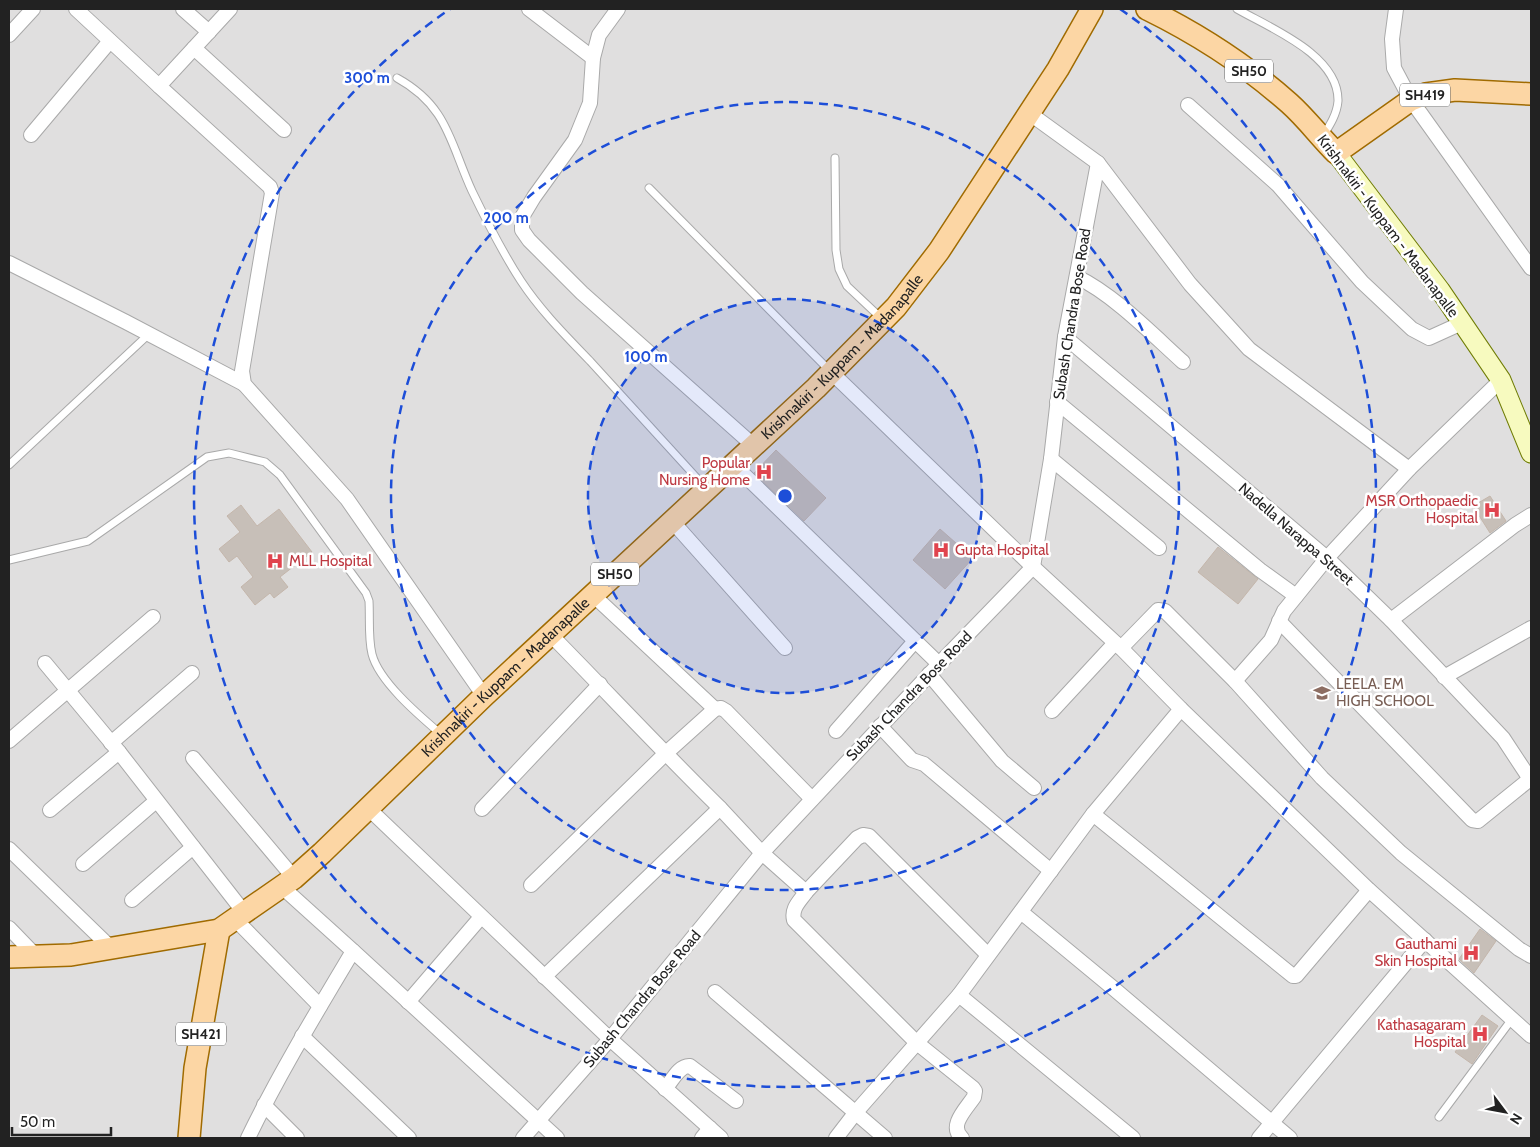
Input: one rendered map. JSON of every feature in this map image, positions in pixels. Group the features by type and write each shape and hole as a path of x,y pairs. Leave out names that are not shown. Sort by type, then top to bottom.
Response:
{"main road":[{"name":"Krishnakiri - Kuppam - Madanapalle","path":"9,957 71,955 111,948 232,920 287,882 368,808 550,634 754,446 896,307 935,257 1058,69 1092,9"},
{"name":"Krishnakiri - Kuppam - Madanapalle","path":"1146,9 1176,23 1237,61 1290,104 1329,146"},
{"name":"SH419","path":"1329,146 1411,100 1426,94 1455,90 1531,94"},
{"name":"SH421","path":"189,1138 195,1068 232,920"}],"street":[{"path":"9,35 33,9"},
{"path":"76,9 270,187 272,194 242,371 244,384"},
{"path":"183,9 209,32"},
{"path":"159,86 230,9"},
{"path":"529,9 594,58"},
{"path":"618,9 599,34 594,58 590,103 575,140 522,217 522,230 529,240 582,293 754,446"},
{"path":"1396,9 1392,39 1394,68 1411,100 1531,268"},
{"path":"31,135 110,41"},
{"path":"194,48 284,130"},
{"path":"1188,105 1278,185 1362,282 1412,329 1429,338 1462,322"},
{"path":"1029,113 1098,164 1190,284 1249,350 1409,469"},
{"name":"Krishnakiri - Kuppam - Madanapalle","path":"1329,146 1428,275 1501,380 1531,454"},
{"name":"Subash Chandra Bose Road","path":"523,1138 610,1039 762,853 929,674 1033,567 1051,459 1065,337 1098,164"},
{"path":"9,264 244,384 347,499 484,696"},
{"path":"1076,277 1096,287 1183,362"},
{"name":"Nadella Narappa Street","path":"1065,337 1327,558 1391,620 1503,738 1530,779"},
{"path":"831,372 1033,567 1118,645 1181,709 1369,890 1531,1036"},
{"path":"1235,681 1271,640 1284,611 1327,558 1409,469 1501,380"},
{"path":"1057,402 1260,570 1296,596"},
{"path":"1051,459 1159,548"},
{"path":"733,464 939,664"},
{"path":"1391,620 1514,525 1531,515"},
{"path":"672,521 785,648"},
{"path":"593,595 715,709"},
{"path":"1052,711 1118,645 1158,610 1165,611 1235,681 1322,778 1401,853 1519,949 1531,956"},
{"path":"9,741 152,617"},
{"path":"1279,621 1472,820 1478,821 1530,779"},
{"path":"1444,677 1531,628"},
{"path":"550,634 762,853 806,892"},
{"path":"836,731 915,641"},
{"path":"45,663 115,747 193,847 232,920 320,1006"},
{"path":"50,810 192,673"},
{"path":"929,674 1002,761 1034,788"},
{"path":"482,809 600,684"},
{"path":"530,885 665,754 715,709 721,708 726,712 812,799"},
{"path":"837,1138 856,1112 959,995 1094,814 1181,709"},
{"path":"880,726 912,760 924,764 1051,871"},
{"path":"193,758 287,882 353,951 557,1138"},
{"path":"83,864 156,800"},
{"path":"368,808 544,977 665,1089 706,1133 721,1138"},
{"path":"544,977 720,808"},
{"path":"1094,814 1293,976 1296,976 1369,890"},
{"path":"962,1138 956,1130 956,1124 974,1097 975,1092 973,1088 917,1043 794,920 792,914 806,892 857,838 863,835 869,836 988,955"},
{"path":"132,900 193,847"},
{"path":"9,849 111,948"},
{"path":"1020,912 1290,1138"},
{"path":"408,1002 481,917"},
{"path":"9,928 36,956"},
{"path":"1259,1138 1425,940"},
{"path":"248,1138 302,1036 353,951"},
{"path":"715,992 885,1138"},
{"path":"959,995 1133,1138"},
{"path":"302,1036 409,1138"},
{"path":"665,1089 682,1068 690,1066 736,1101"},
{"path":"264,1105 297,1138"}],"lane":[{"path":"1237,9 1313,53 1335,83 1338,100 1329,146"},
{"path":"397,78 408,84 422,96 445,122 470,186 490,229 498,245 530,294 707,489"},
{"path":"836,158 836,250 838,269 847,286 883,320"},
{"path":"650,188 831,372"},
{"path":"9,465 149,334"},
{"path":"9,560 88,541 207,457 229,454 265,462 280,474 366,593 369,601 372,654 376,664 397,693 416,713 443,736"},
{"path":"1439,1117 1512,1018"}],"shaded area":[{"path":"9,9 1531,9 1531,1138 9,1138"}],"building":[{"path":"776,450 826,498 804,521 754,473"},
{"path":"1490,496 1506,521 1490,533 1473,506"},
{"path":"241,505 257,526 279,509 312,552 280,577 288,587 274,598 270,593 255,605 241,587 253,577 237,556 229,562 219,549 240,532 227,516"},
{"path":"940,529 973,558 945,589 913,560"},
{"path":"1218,547 1258,579 1238,604 1198,572"},
{"path":"1480,929 1496,941 1474,973 1459,959"},
{"path":"1482,1015 1498,1026 1472,1064 1455,1052"}],"place":[{"name":"Popular Nursing Home","path":"764,472"},
{"name":"MSR Orthopaedic Hospital","path":"1492,510"},
{"name":"Gupta Hospital","path":"941,550"},
{"name":"MLL Hospital","path":"275,561"},
{"name":"LEELA. EM HIGH SCHOOL","path":"1322,693"},
{"name":"Gauthami Skin Hospital","path":"1471,953"},
{"name":"Kathasagaram Hospital","path":"1480,1034"}]}
